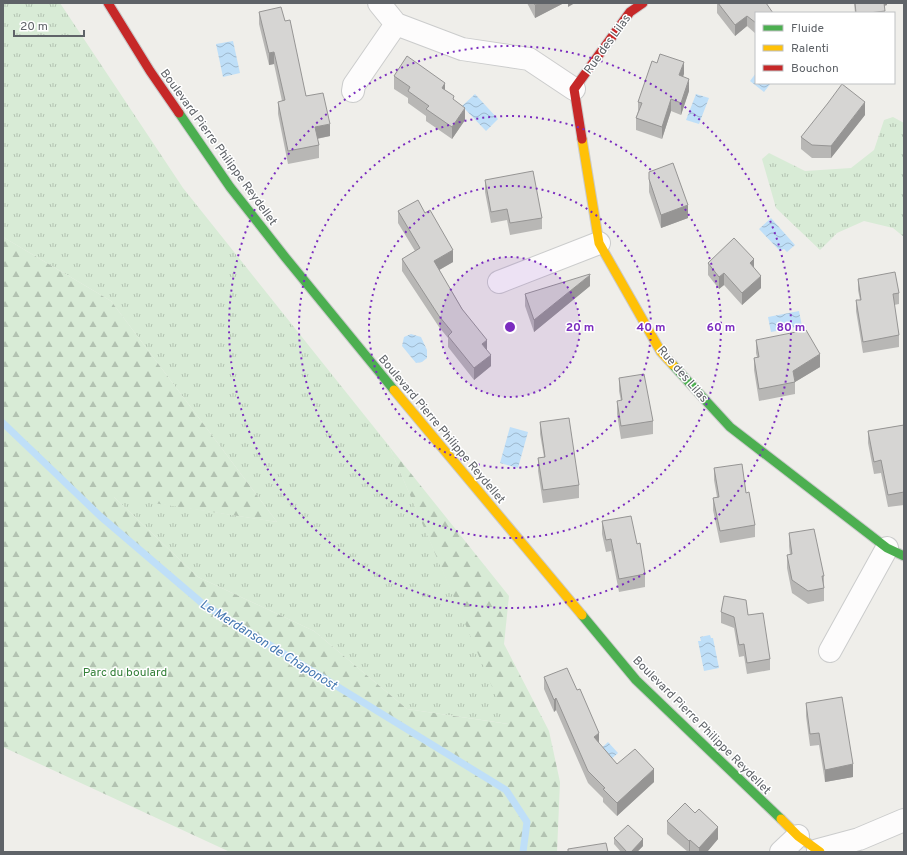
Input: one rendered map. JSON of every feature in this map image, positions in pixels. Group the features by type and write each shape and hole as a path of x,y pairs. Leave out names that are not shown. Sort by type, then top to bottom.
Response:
{"main road":[{"name":"Boulevard Pierre Philippe Reydellet","path":"108,3 150,71 230,187 285,257 424,426 636,680 798,836 820,851"},
{"name":"Rue des Lilas","path":"643,3 630,12 574,89 599,243 662,352 730,427 895,552"}],"street":[{"path":"379,3 396,24 462,49 529,59 574,89"},
{"path":"353,91 354,85 396,24"},
{"path":"499,282 599,243"},
{"path":"830,650 895,552"},
{"path":"820,851 859,839 904,820"},
{"path":"781,852 798,836"}],"green space":[{"path":"3,3 60,3 183,188 389,446 509,724 407,709 314,631 198,577 113,496 277,522 111,301 3,237"},
{"path":"893,117 904,123 904,237 893,228 864,221 837,233 820,250 776,208 762,159 769,153 805,171 851,168 874,150 884,120"},
{"name":"Parc du boulard","path":"3,237 111,301 277,522 114,497 198,577 314,631 407,709 508,724 389,446 509,596 504,644 549,731 560,782 557,852 230,852 3,747"}],"water":[{"path":"233,41 240,73 223,77 216,44"},
{"path":"755,74 755,84 770,84 764,92 750,81"},
{"path":"475,94 498,119 486,131 462,106"},
{"path":"696,94 709,98 699,124 686,120"},
{"path":"771,218 795,245 787,252 784,249 780,251 759,229"},
{"path":"799,311 802,326 771,332 768,317"},
{"path":"411,334 421,337 427,350 427,358 422,362 416,363 402,346 404,337"},
{"path":"510,427 528,432 518,468 500,463"},
{"path":"710,635 711,638 713,638 719,668 704,671 698,641 701,641 700,637"},
{"path":"608,742 618,753 597,772 588,761"}],"building":[{"path":"718,3 766,3 772,12 755,12 755,22 747,16 735,25"},
{"path":"855,3 884,3 885,11 856,12"},
{"path":"281,7 285,21 290,20 306,96 323,93 330,124 315,127 319,145 288,151 278,102 285,100 274,52 269,53 259,12"},
{"path":"660,54 684,62 679,75 689,79 681,103 671,99 662,127 636,118 642,103 638,102 652,61 657,63"},
{"path":"407,56 445,83 442,88 454,96 453,99 465,108 452,127 426,109 429,106 408,91 410,87 394,76"},
{"path":"842,84 865,102 831,146 812,145 801,137"},
{"path":"673,163 688,205 661,215 649,179 649,172"},
{"path":"533,171 542,218 510,223 507,209 491,212 485,180"},
{"path":"418,200 425,213 430,210 453,250 434,261 462,309 487,340 482,344 491,355 474,368 448,336 452,332 439,316 402,259 420,248 398,211"},
{"path":"734,238 754,259 750,263 761,276 742,293 724,273 719,277 708,263"},
{"path":"895,272 899,293 893,294 899,335 863,342 856,300 861,300 858,279"},
{"path":"590,275 534,320 525,294"},
{"path":"806,330 820,354 793,371 795,382 759,389 754,358 759,357 756,340"},
{"path":"644,374 653,421 621,426 617,401 622,400 619,378"},
{"path":"569,418 579,485 543,490 538,458 545,457 540,422"},
{"path":"904,425 904,492 888,495 881,460 874,462 868,431"},
{"path":"742,464 746,493 749,492 755,525 720,531 713,498 719,497 714,468"},
{"path":"631,516 637,544 640,543 645,574 619,579 611,539 606,540 602,521"},
{"path":"814,529 824,576 822,576 824,588 808,591 792,580 787,555 792,554 789,533"},
{"path":"724,596 746,600 748,615 763,613 770,659 747,663 744,644 739,645 734,617 721,612"},
{"path":"567,668 577,690 580,689 599,733 594,737 617,764 635,749 654,769 617,803 588,771 556,698 554,700 544,677"},
{"path":"842,697 853,764 825,770 819,733 810,734 806,703"},
{"path":"685,803 695,813 699,809 718,827 699,848 667,821"},
{"path":"628,825 643,839 631,852 627,852 614,838"},
{"path":"606,843 608,852 568,852 568,849"}],"waterway":[{"name":"Le Merdanson de Chaponost","path":"3,423 100,516 203,604 506,790 527,822 523,852"}],"traffic: fast":[{"path":"179,113 230,187 285,257 394,390"},
{"path":"673,365 730,427 887,548 904,556"},
{"path":"582,615 636,680 781,819"}],"traffic: slow":[{"path":"582,139 599,243 661,352 673,365"},
{"path":"394,390 582,615"},
{"path":"781,819 798,836 820,852"}],"traffic: jam":[{"path":"108,3 150,71 179,113"},
{"path":"582,139 574,89 630,12 643,3"}]}
